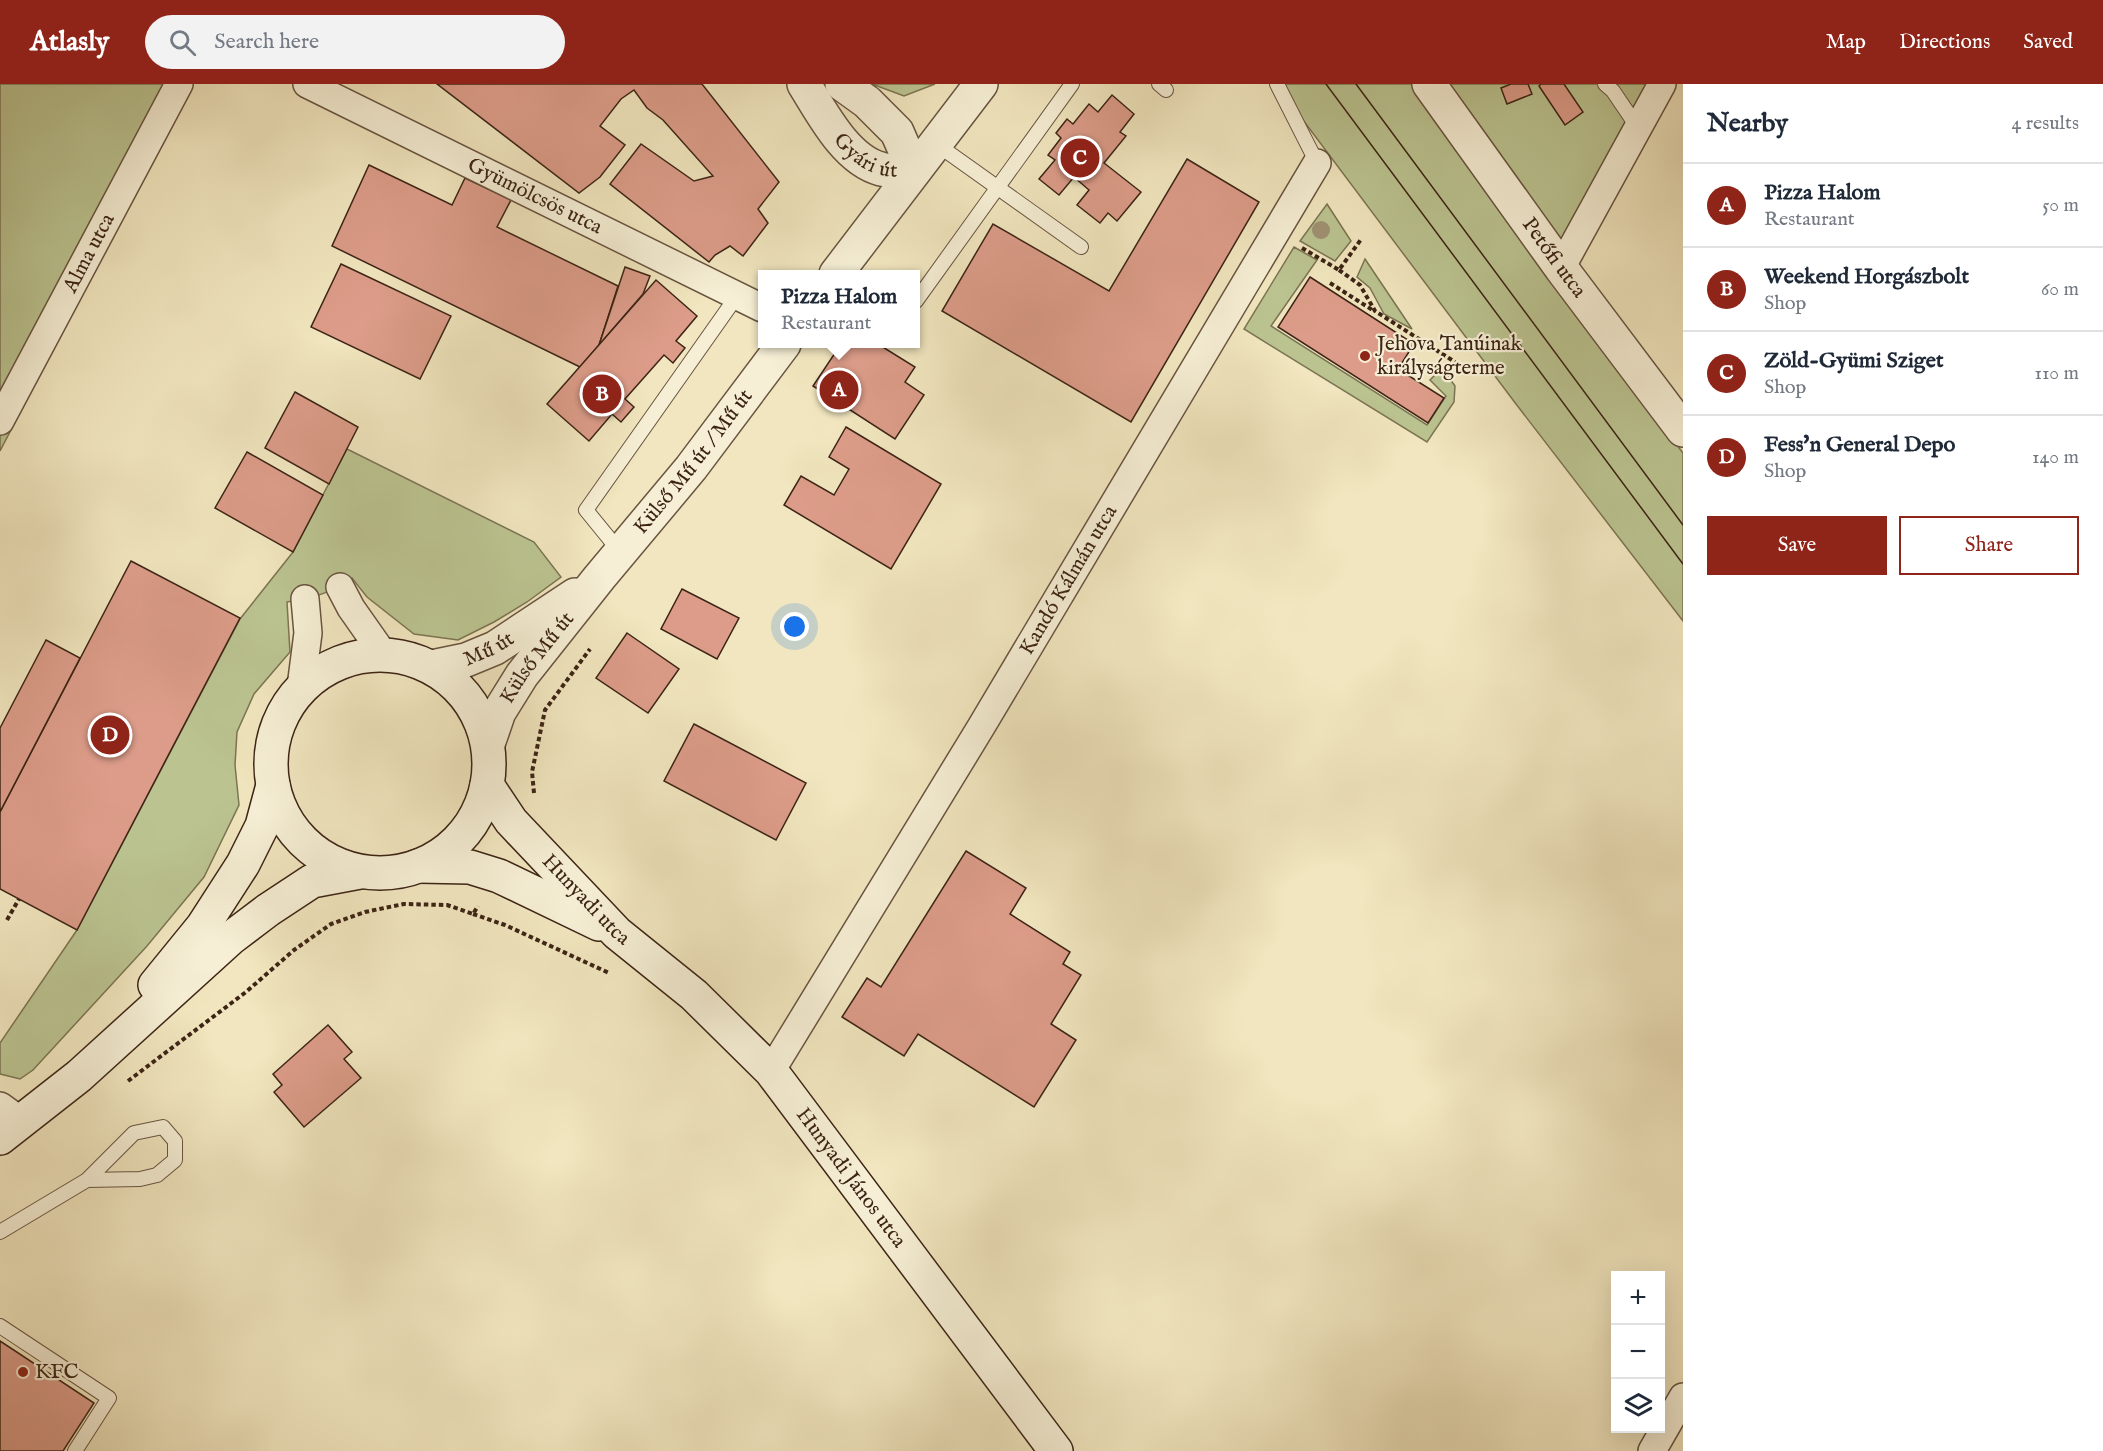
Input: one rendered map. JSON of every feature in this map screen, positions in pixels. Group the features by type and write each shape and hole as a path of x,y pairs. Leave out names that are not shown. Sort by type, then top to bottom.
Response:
{"main road":[{"name":"Gyári út","path":"804,84 832,129 860,160 882,170 914,171 897,132 867,102 842,84"},
{"path":"839,270 981,84"},
{"name":"Petőfi utca","path":"1429,84 1561,268 1683,430"},
{"name":"Külső Mű út / Mű út","path":"599,578 691,468 781,348"},
{"name":"Mű út","path":"432,667 466,660 495,648 599,578"},
{"name":"Külső Mű út","path":"488,744 507,697 599,578"},
{"path":"7,1122 79,1076 224,945 268,910 312,881 362,872 385,873 418,866 433,860 455,843 472,822 487,785 488,744 480,722 460,690 432,667 398,656 363,655 329,666 301,687 281,716 271,750 273,785 283,816 304,842 331,862 362,872"},
{"path":"79,1076 203,926 223,897 262,826 273,785"},
{"name":"Hunyadi utca","path":"487,785 511,822 617,933"},
{"name":"Hunyadi utca","path":"418,866 470,867 499,876 617,933"},
{"name":"Hunyadi János utca","path":"617,933 694,995 771,1071 1056,1451"}],"street":[{"name":"Alma utca","path":"0,421 179,84"},
{"name":"Gyümölcsös utca","path":"307,84 758,306"},
{"path":"1561,268 1662,84"},
{"name":"Kandó Kálmán utca","path":"771,1071 981,727 1317,163"},
{"path":"340,587 351,608 384,656"},
{"path":"301,687 308,633 304,599"},
{"path":"1652,1451 1683,1397"}],"lane":[{"path":"920,294 1072,84"},
{"name":"Kandó Kálmán utca","path":"1277,84 1317,163"},
{"path":"1612,86 1638,128"},
{"path":"935,143 1081,247"},
{"path":"621,553 586,510 737,296"},
{"path":"0,1232 87,1180 134,1133 163,1127 175,1141 175,1160 157,1175 140,1179 87,1180"},
{"path":"0,1326 109,1398 75,1451"}],"path":[{"path":"1276,231 1360,285 1375,311"},
{"path":"1339,270 1362,238"},
{"path":"1330,283 1455,362"},
{"path":"526,837 540,818 535,808 532,772 545,710 591,647"},
{"path":"473,914 499,876"},
{"path":"8,920 19,899"},
{"path":"126,1082 246,992 294,950 331,924 365,912 404,904 447,905 505,925 618,977"}],"green space":[{"path":"0,84 192,84 0,451"},
{"path":"872,84 935,84 904,96"},
{"path":"1276,84 1650,84 1547,273 1683,453 1683,621 1516,404"},
{"path":"1327,204 1351,241 1335,261 1300,241"},
{"path":"1294,247 1317,260 1271,326 1427,425 1446,396 1430,380 1442,368 1455,386 1454,402 1427,442 1244,329"},
{"path":"1365,259 1412,329 1384,314 1370,288 1357,277"},
{"path":"347,449 534,542 561,577 527,602 458,640 414,634 367,597 352,578 330,591 287,602 290,652 254,694 237,732 235,765 239,805 204,877 147,946 33,1070 20,1079 0,1074 0,1043 77,930 240,619 293,552"}],"building":[{"path":"437,84 702,84 779,182 758,209 768,223 743,256 730,246 715,255 709,262 610,184 641,144 694,181 713,176 663,120 647,108 634,90 621,99 600,126 625,145 600,177 579,193"},
{"path":"1511,84 1528,84 1532,94 1507,104 1501,88"},
{"path":"1541,84 1564,84 1583,112 1565,125 1539,86"},
{"path":"1112,95 1134,114 1120,132 1126,136 1104,163 1141,192 1117,221 1108,213 1100,223 1077,205 1089,190 1074,177 1059,195 1039,179 1055,160 1048,155 1061,138 1056,133 1067,119 1073,124 1089,104 1098,112"},
{"path":"1187,159 1259,202 1131,422 942,311 993,224 1109,291"},
{"path":"369,165 452,205 465,178 511,200 497,227 618,286 599,345 580,367 332,246"},
{"path":"341,264 451,316 420,379 311,327"},
{"path":"625,267 650,276 643,294 599,345"},
{"name":"Jehova Tanúinak királyságterme","path":"1310,277 1414,344 1398,369 1444,398 1428,423 1278,327"},
{"path":"656,280 697,316 676,341 685,348 673,363 664,355 625,399 634,407 621,422 612,414 589,441 547,404"},
{"path":"838,348 884,348 915,367 905,382 924,395 895,439 813,386"},
{"path":"295,392 358,427 329,484 265,448"},
{"path":"846,427 941,484 891,569 784,505 801,476 834,495 849,469 829,457"},
{"path":"247,452 323,495 293,552 215,508"},
{"path":"131,561 240,618 77,930 0,889 0,812"},
{"path":"682,589 739,618 717,659 661,629"},
{"path":"627,633 679,669 648,713 596,678"},
{"path":"46,640 80,658 0,812 0,728"},
{"path":"694,724 806,783 776,840 664,781"},
{"path":"966,851 1026,888 1010,914 1070,952 1063,964 1081,975 1051,1024 1076,1040 1034,1107 918,1034 904,1056 842,1017 867,978 881,987"},
{"path":"328,1025 352,1052 344,1059 361,1078 304,1127 274,1092 282,1085 273,1074"},
{"name":"KFC","path":"0,1341 94,1403 63,1451 0,1451"}],"tram line":[{"path":"1326,84 1683,564"},
{"path":"1356,84 1683,525"}],"place":[{"name":"Zöld-Gyümi Sziget","path":"1080,158"},
{"name":"Jehova Tanúinak királyságterme","path":"1365,356"},
{"name":"Pizza Halom","path":"839,390"},
{"name":"Weekend Horgászbolt","path":"602,394"},
{"name":"Fess'n General Depo","path":"110,735"},
{"name":"KFC","path":"23,1372"}]}
